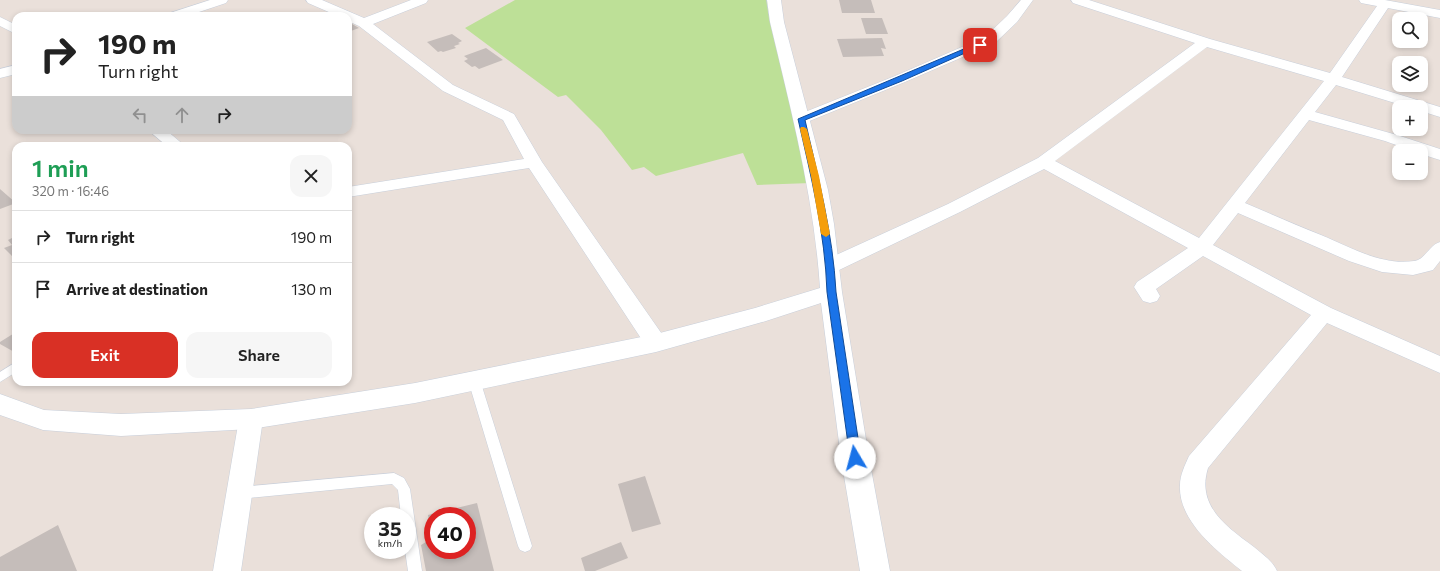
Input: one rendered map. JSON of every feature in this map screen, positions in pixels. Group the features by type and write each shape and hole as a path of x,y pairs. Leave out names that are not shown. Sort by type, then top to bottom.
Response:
{"street":[{"path":"187,12 222,0"},
{"path":"312,0 339,12"},
{"path":"364,23 422,0"},
{"path":"774,0 777,22 822,208 855,458 876,571"},
{"path":"801,119 907,77 990,40 1012,19 1027,0"},
{"path":"1077,0 1205,42 1440,112"},
{"path":"1365,0 1440,14"},
{"path":"1150,296 1144,287 1202,248 1333,79 1385,4"},
{"path":"352,18 364,23 448,88 509,117 534,162 656,343"},
{"path":"0,21 12,28"},
{"path":"830,266 954,208 1044,162 1180,58 1205,42"},
{"path":"0,74 12,70"},
{"path":"1306,114 1391,138 1440,155"},
{"path":"161,134 172,142"},
{"path":"352,191 534,162"},
{"path":"1044,162 1324,313 1440,365"},
{"path":"1234,205 1356,257 1382,266 1413,268 1426,264 1440,248"},
{"path":"0,404 43,420 122,425 252,418 415,393 656,343 758,315 832,292"},
{"path":"1263,571 1211,528 1200,512 1193,494 1193,476 1198,463 1324,313"},
{"path":"227,571 252,418"}],"lane":[{"path":"0,378 12,369"},
{"path":"474,380 525,546"},
{"path":"239,493 394,478 400,482 404,489 415,571"}],"green space":[{"path":"515,0 769,0 811,183 757,185 743,153 656,176 644,167 632,170 601,130 566,95 558,97 465,28"}],"building":[{"path":"839,0 871,0 875,13 842,13"},
{"path":"861,18 882,18 888,34 866,34"},
{"path":"352,24 359,28 352,31"},
{"path":"452,34 462,41 458,43 460,44 454,46 456,48 438,52 427,42"},
{"path":"882,38 886,49 881,48 884,56 843,57 837,39"},
{"path":"486,48 503,60 479,69 475,66 472,67 464,61 468,59 464,56"},
{"path":"0,189 12,200 12,204 0,209"},
{"path":"12,238 12,245 8,240"},
{"path":"12,245 12,256 4,248"},
{"path":"12,334 12,351 0,344 0,342"},
{"path":"645,476 661,524 632,532 618,484"},
{"path":"477,503 494,571 426,571 421,545 424,543 424,559 476,559 476,507 461,507"},
{"path":"58,525 77,571 0,571 0,557"},
{"path":"621,542 628,558 595,571 585,571 581,558"}],"slow traffic":[{"path":"804,129 822,208 826,234"}],"route":[{"path":"855,458 822,208 801,119 980,45"}]}
